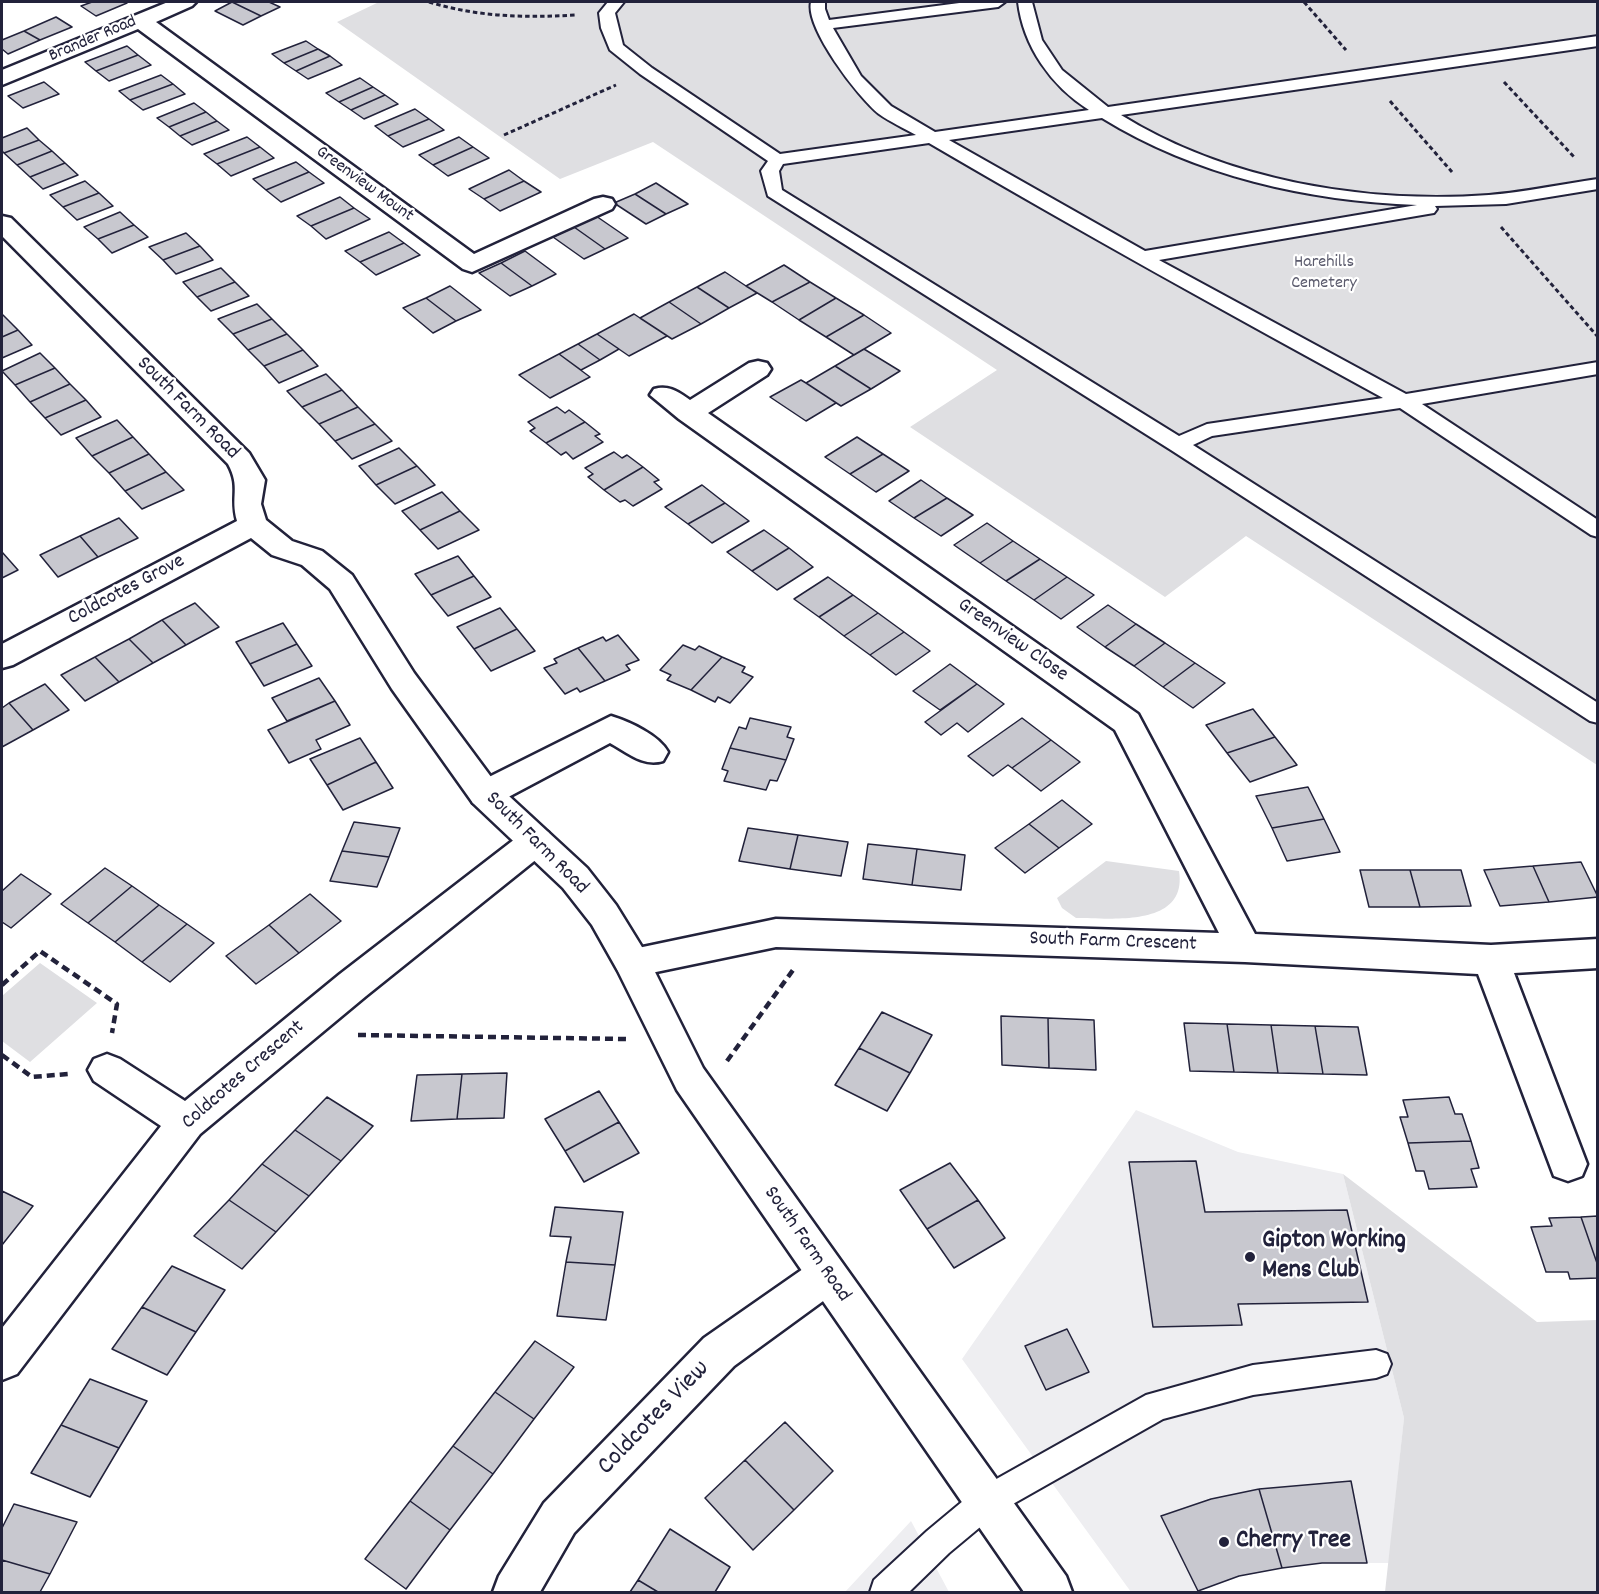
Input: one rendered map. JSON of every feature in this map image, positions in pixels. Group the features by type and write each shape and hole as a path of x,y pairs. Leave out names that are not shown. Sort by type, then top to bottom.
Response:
{"street":[{"name":"Brander Road","path":"2,78 185,2"},
{"name":"Greenview Mount","path":"140,20 472,264 603,204"},
{"name":"South Farm Road","path":"2,223 239,459 251,480 247,504 253,525 282,548 312,558 341,582 403,681 485,794 575,878 604,915 632,962 690,1078 1050,1593"},
{"path":"689,413 758,369"},
{"name":"Greenview Close","path":"664,395 1127,722 1245,948"},
{"name":"Coldcotes Grove","path":"2,657 253,525"},
{"path":"485,794 611,729 652,752"},
{"name":"Coldcotes Crescent","path":"2,1360 187,1122 293,1034 536,841"},
{"name":"South Farm Crescent","path":"632,962 776,933 1245,948 1491,960 1598,953"},
{"path":"1491,960 1568,1164"},
{"path":"106,1070 187,1122"},
{"name":"Coldcotes View","path":"515,1593 559,1518 720,1352 827,1275"}],"lane":[{"path":"818,2 817,9 832,44 855,79 885,110 1403,401 1598,530"},
{"path":"824,25 998,2"},
{"path":"1025,2 1025,13 1037,46 1061,79 1124,126 1184,153 1250,176 1300,187 1358,194 1478,201"},
{"path":"612,7 609,28 616,47 646,71 777,160 1598,41"},
{"path":"777,160 770,171 774,192 1178,445 1598,716"},
{"path":"1143,257 1478,201 1598,184"},
{"path":"1178,445 1208,430 1403,401 1598,368"},
{"path":"886,1593 938,1542 986,1502 1157,1406 1253,1380 1376,1364"}],"path":[{"path":"429,2 486,16 529,19 612,7"},
{"path":"1304,2 1598,337"},
{"path":"1481,58 1582,165"},
{"path":"504,135 646,71"},
{"path":"702,1095 820,933"},
{"path":"2,985 40,951 117,1004"},
{"path":"293,1034 672,1040"}],"shaded area":[{"path":"1136,1110 1238,1152 1343,1174 1404,1418 1389,1563 1322,1563 1239,1576 1195,1592 1131,1592 962,1359"},
{"path":"911,1521 949,1592 845,1592"}],"green space":[{"name":"Harehills Cemetery","path":"379,2 1597,2 1597,765 1246,536 1165,597 910,427 997,370 653,142 560,179 337,22"},
{"path":"1106,861 1179,871 1179,889 1171,902 1159,911 1144,916 1108,919 1076,918 1062,908 1057,898"},
{"path":"40,963 97,1003 30,1062 2,1041 2,996"},
{"path":"1343,1174 1537,1322 1597,1320 1597,1592 1385,1592 1404,1418"}],"building":[{"path":"92,2 127,3 96,16 81,6"},
{"path":"232,2 261,16 243,25 215,11"},
{"path":"232,2 269,2 280,7 261,16"},
{"path":"56,17 72,27 40,40 24,31"},
{"path":"24,31 40,40 8,54 2,49 2,40"},
{"path":"306,41 318,49 284,63 272,54"},
{"path":"127,46 138,55 96,71 85,62"},
{"path":"318,49 330,56 296,71 284,63"},
{"path":"138,55 151,65 109,81 96,71"},
{"path":"330,56 342,65 308,79 296,71"},
{"path":"161,75 173,84 130,100 119,91"},
{"path":"360,78 373,87 339,102 326,93"},
{"path":"44,82 59,94 23,108 8,96"},
{"path":"173,84 185,94 143,110 130,100"},
{"path":"373,87 385,95 351,110 339,102"},
{"path":"385,95 398,104 364,119 351,110"},
{"path":"194,103 206,112 169,127 157,118"},
{"path":"415,109 429,119 388,136 375,126"},
{"path":"206,112 217,121 180,136 169,127"},
{"path":"429,119 444,130 403,147 388,136"},
{"path":"217,121 229,130 192,145 180,136"},
{"path":"27,128 39,140 4,153 2,151 2,138"},
{"path":"247,137 260,147 217,164 204,154"},
{"path":"459,137 473,147 433,165 419,155"},
{"path":"39,140 52,151 17,165 4,153"},
{"path":"260,147 274,158 231,176 217,164"},
{"path":"473,147 489,158 448,176 433,165"},
{"path":"52,151 65,163 30,177 17,165"},
{"path":"296,162 309,172 266,190 253,179"},
{"path":"65,163 78,175 43,189 30,177"},
{"path":"509,170 524,181 484,199 469,189"},
{"path":"309,172 324,183 281,202 266,190"},
{"path":"85,181 99,193 63,207 50,195"},
{"path":"524,181 541,192 500,211 484,199"},
{"path":"656,183 688,204 666,214 635,194"},
{"path":"99,193 113,206 77,220 63,207"},
{"path":"635,194 666,214 646,224 614,203"},
{"path":"340,197 354,208 311,226 297,216"},
{"path":"354,208 370,219 326,239 311,226"},
{"path":"120,212 134,225 98,239 84,227"},
{"path":"596,216 628,238 605,249 574,227"},
{"path":"134,225 148,237 112,253 98,239"},
{"path":"574,227 605,249 584,259 553,237"},
{"path":"389,232 404,243 360,262 345,251"},
{"path":"186,233 200,246 163,260 149,247"},
{"path":"404,243 420,255 376,275 360,262"},
{"path":"200,246 213,260 176,274 163,260"},
{"path":"525,251 556,274 532,286 501,263"},
{"path":"501,263 532,286 510,296 479,273"},
{"path":"784,265 810,282 772,302 746,286"},
{"path":"221,268 235,282 197,297 183,282"},
{"path":"725,272 757,293 729,308 697,287"},
{"path":"235,282 249,296 211,311 197,297"},
{"path":"810,282 836,298 799,320 772,302"},
{"path":"450,286 481,310 456,321 426,298"},
{"path":"697,287 729,308 701,324 669,302"},
{"path":"426,298 456,321 433,333 403,308"},
{"path":"836,298 864,315 826,337 799,320"},
{"path":"669,302 701,324 672,339 640,318"},
{"path":"257,304 272,319 233,334 218,319"},
{"path":"634,314 667,336 629,356 597,334"},
{"path":"864,315 891,333 854,355 826,337"},
{"path":"2,316 18,330 2,337"},
{"path":"272,319 287,334 248,350 233,334"},
{"path":"18,330 32,345 2,358 2,337"},
{"path":"287,334 303,350 264,366 248,350"},
{"path":"597,334 619,349 600,360 578,344"},
{"path":"578,344 600,360 581,370 559,354"},
{"path":"864,349 900,371 871,389 835,366"},
{"path":"303,350 318,366 279,383 264,366"},
{"path":"40,353 55,368 15,385 2,371"},
{"path":"559,354 590,377 550,398 519,375"},
{"path":"835,366 871,389 841,406 806,383"},
{"path":"55,368 70,384 30,402 15,385"},
{"path":"326,374 342,390 302,407 287,391"},
{"path":"801,380 836,403 806,421 770,397"},
{"path":"70,384 86,400 45,418 30,402"},
{"path":"342,390 358,407 319,424 302,407"},
{"path":"86,400 101,417 61,435 45,418"},
{"path":"358,407 375,424 335,441 319,424"},
{"path":"557,407 565,413 569,410 585,422 546,443 530,431 535,428 528,422"},
{"path":"117,420 133,437 92,456 76,438"},
{"path":"585,422 600,434 595,436 603,442 573,459 566,452 561,455 546,443"},
{"path":"375,424 392,441 352,459 335,441"},
{"path":"133,437 149,454 109,473 92,456"},
{"path":"857,437 883,454 850,474 825,457"},
{"path":"399,448 417,466 376,485 359,466"},
{"path":"614,452 622,458 627,455 643,467 604,490 588,477 593,474 585,468"},
{"path":"149,454 166,472 125,491 109,473"},
{"path":"883,454 909,471 876,492 850,474"},
{"path":"417,466 435,485 395,504 376,485"},
{"path":"643,467 659,480 654,482 662,489 633,506 625,500 620,502 604,490"},
{"path":"166,472 184,490 142,509 125,491"},
{"path":"921,480 947,498 914,518 889,501"},
{"path":"702,485 725,503 688,524 665,507"},
{"path":"442,492 460,511 420,530 402,511"},
{"path":"947,498 973,515 941,536 914,518"},
{"path":"725,503 749,521 712,543 688,524"},
{"path":"460,511 479,530 438,549 420,530"},
{"path":"119,518 138,538 98,557 80,536"},
{"path":"987,523 1013,541 980,563 954,545"},
{"path":"764,530 789,548 752,571 727,552"},
{"path":"80,536 98,557 58,577 40,555"},
{"path":"1013,541 1040,559 1006,581 980,563"},
{"path":"789,548 813,567 777,590 752,571"},
{"path":"2,552 18,570 2,578"},
{"path":"458,556 474,576 431,595 415,574"},
{"path":"1040,559 1067,577 1034,600 1006,581"},
{"path":"474,576 491,597 448,616 431,595"},
{"path":"828,577 853,595 819,617 794,599"},
{"path":"1067,577 1094,595 1061,619 1034,600"},
{"path":"853,595 878,613 844,636 819,617"},
{"path":"195,603 219,627 186,645 162,620"},
{"path":"1108,605 1136,624 1105,647 1077,627"},
{"path":"500,608 517,629 474,649 457,627"},
{"path":"878,613 904,632 870,655 844,636"},
{"path":"162,620 186,645 153,663 129,639"},
{"path":"283,623 297,644 250,664 236,642"},
{"path":"1136,624 1165,643 1134,666 1105,647"},
{"path":"517,629 535,651 491,671 474,649"},
{"path":"904,632 930,651 896,675 870,655"},
{"path":"618,635 639,660 626,665 630,670 605,681 578,648 603,637 606,641"},
{"path":"129,639 153,663 119,682 95,657"},
{"path":"1165,643 1195,663 1163,687 1134,666"},
{"path":"297,644 312,666 264,686 250,664"},
{"path":"683,645 695,650 699,646 722,657 691,690 667,680 671,675 660,670"},
{"path":"578,648 605,681 580,692 577,688 565,694 544,668 557,663 554,659"},
{"path":"95,657 119,682 85,701 61,675"},
{"path":"722,657 745,667 742,672 753,677 730,703 718,697 715,702 691,690"},
{"path":"1195,663 1225,683 1193,708 1163,687"},
{"path":"950,664 977,684 940,710 913,691"},
{"path":"319,678 335,701 287,721 272,698"},
{"path":"45,684 69,710 33,730 9,703"},
{"path":"977,684 1004,704 968,732 957,723 941,735 925,722"},
{"path":"335,701 350,725 316,740 321,749 289,763 268,730"},
{"path":"9,703 33,730 2,747 2,708"},
{"path":"1253,709 1275,737 1227,753 1206,725"},
{"path":"750,718 791,727 787,737 794,739 786,760 730,748 739,727 746,729"},
{"path":"1022,718 1051,740 1012,768 1008,765 993,776 968,756"},
{"path":"1275,737 1297,765 1250,782 1227,753"},
{"path":"360,738 376,762 327,785 310,759"},
{"path":"1051,740 1080,762 1041,791 1012,768"},
{"path":"730,748 786,760 777,781 770,780 766,790 724,781 728,771 722,769"},
{"path":"376,762 393,788 343,810 327,785"},
{"path":"1308,787 1324,819 1272,828 1256,796"},
{"path":"1062,800 1092,824 1059,848 1029,824"},
{"path":"1324,819 1340,852 1287,861 1272,828"},
{"path":"354,822 400,828 389,857 342,851"},
{"path":"1029,824 1059,848 1025,873 995,848"},
{"path":"748,828 798,835 790,869 739,861"},
{"path":"798,835 848,842 841,876 790,869"},
{"path":"868,844 917,849 912,885 863,879"},
{"path":"917,849 965,855 961,890 912,885"},
{"path":"342,851 389,857 377,887 330,881"},
{"path":"1581,862 1598,897 1549,902 1533,866"},
{"path":"1533,866 1549,902 1500,906 1484,870"},
{"path":"105,868 132,886 88,923 61,904"},
{"path":"1360,870 1410,870 1420,907 1369,907"},
{"path":"1410,870 1461,870 1471,906 1420,907"},
{"path":"21,874 51,894 11,928 2,922 2,891"},
{"path":"132,886 159,905 115,942 88,923"},
{"path":"310,894 341,921 299,953 269,925"},
{"path":"159,905 187,924 142,962 115,942"},
{"path":"187,924 214,943 170,982 142,962"},
{"path":"269,925 299,953 256,984 226,956"},
{"path":"882,1012 932,1035 910,1073 859,1048"},
{"path":"1001,1016 1048,1018 1049,1068 1002,1065"},
{"path":"1048,1018 1094,1020 1096,1070 1049,1068"},
{"path":"1184,1023 1227,1024 1234,1072 1190,1071"},
{"path":"1227,1024 1271,1025 1278,1073 1234,1072"},
{"path":"1271,1025 1315,1026 1323,1074 1278,1073"},
{"path":"1315,1026 1358,1027 1367,1075 1323,1074"},
{"path":"859,1048 910,1073 887,1111 835,1085"},
{"path":"507,1073 504,1118 457,1119 462,1074"},
{"path":"462,1074 457,1119 411,1121 417,1075"},
{"path":"599,1091 619,1122 565,1151 545,1119"},
{"path":"327,1097 373,1126 341,1161 295,1130"},
{"path":"1449,1097 1455,1114 1462,1114 1471,1141 1408,1143 1400,1117 1408,1117 1403,1100"},
{"path":"619,1122 639,1153 584,1182 565,1151"},
{"path":"295,1130 341,1161 309,1196 262,1164"},
{"path":"1471,1141 1479,1168 1471,1169 1477,1187 1429,1189 1424,1171 1416,1171 1408,1143"},
{"name":"Gipton Working Mens Club","path":"1196,1161 1205,1212 1347,1210 1368,1302 1238,1304 1242,1325 1153,1327 1129,1162"},
{"path":"950,1163 978,1200 927,1229 900,1190"},
{"path":"262,1164 309,1196 276,1232 229,1200"},
{"path":"2,1191 33,1206 2,1245"},
{"path":"229,1200 276,1232 242,1269 194,1236"},
{"path":"978,1200 1005,1238 954,1268 927,1229"},
{"path":"555,1207 623,1212 615,1265 566,1262 571,1237 550,1236"},
{"path":"1598,1216 1598,1266 1581,1217"},
{"path":"1581,1217 1598,1266 1598,1278 1570,1279 1568,1272 1546,1272 1531,1227 1552,1226 1549,1218"},
{"path":"566,1262 615,1265 606,1320 557,1316"},
{"path":"172,1266 225,1290 196,1332 142,1307"},
{"path":"142,1307 196,1332 167,1375 112,1349"},
{"path":"1067,1329 1089,1372 1046,1390 1025,1346"},
{"path":"535,1341 574,1367 534,1419 495,1392"},
{"path":"90,1379 147,1401 119,1448 61,1425"},
{"path":"495,1392 534,1419 493,1474 453,1446"},
{"path":"785,1422 833,1471 794,1510 745,1460"},
{"path":"61,1425 119,1448 90,1497 31,1473"},
{"path":"453,1446 493,1474 450,1530 410,1501"},
{"path":"745,1460 794,1510 753,1550 705,1498"},
{"path":"1351,1481 1367,1563 1322,1563 1282,1568 1259,1489"},
{"name":"Cherry Tree","path":"1259,1489 1282,1568 1239,1576 1198,1591 1161,1516 1211,1499"},
{"path":"410,1501 450,1530 406,1589 365,1559"},
{"path":"14,1504 77,1522 50,1574 2,1560 2,1528"},
{"path":"670,1529 730,1567 715,1592 658,1592 638,1580"},
{"path":"2,1560 50,1574 40,1592 2,1592"},
{"path":"638,1580 658,1592 630,1592"}],"place":[{"name":"Gipton Working Mens Club","path":"1250,1257"},
{"name":"Cherry Tree","path":"1224,1542"}]}
